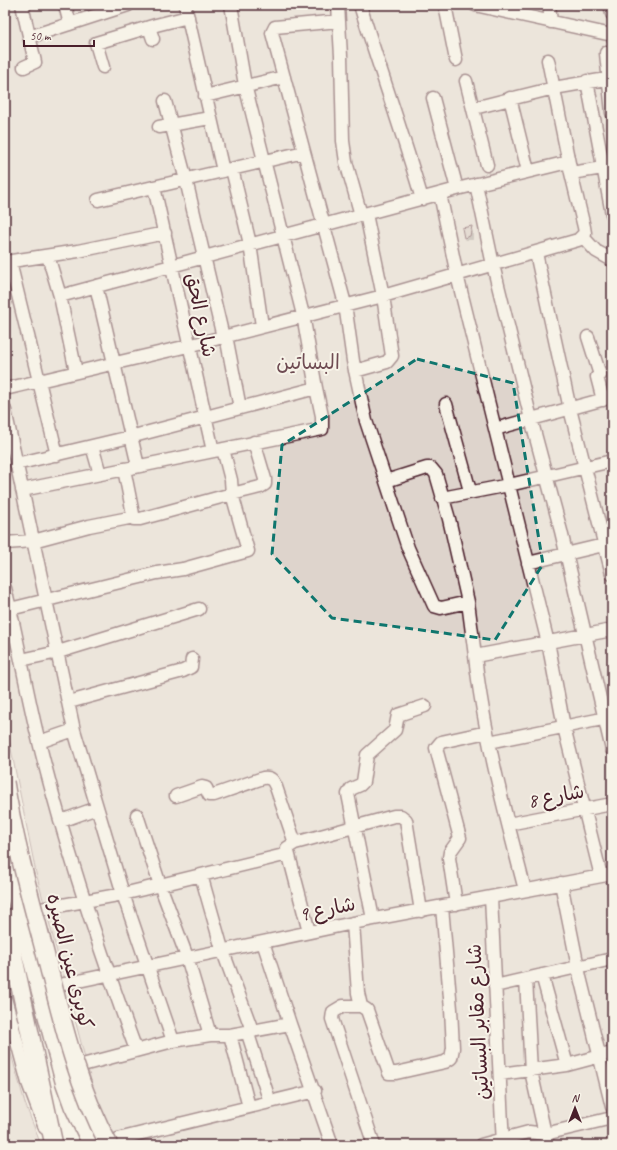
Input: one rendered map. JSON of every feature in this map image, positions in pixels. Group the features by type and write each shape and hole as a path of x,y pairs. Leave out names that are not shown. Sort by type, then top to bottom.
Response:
{"highway":[{"name":"كوبرى عين الصيره","path":"5,782 9,808 70,1052 86,1100 113,1142"},
{"name":"كوبرى عين الصيره","path":"5,857 64,1081 73,1106 92,1145"},
{"path":"5,918 42,1081 54,1145"}],"street":[{"path":"22,5 35,62 24,67"},
{"path":"66,5 70,24"},
{"path":"29,37 70,24 106,8 128,5"},
{"path":"22,490 322,429 322,416 303,316 245,85 231,5"},
{"path":"338,5 342,56 343,141 346,162 363,214 383,296 391,358 383,364 355,371"},
{"path":"360,5 379,67 400,126 422,199"},
{"path":"445,5 456,60"},
{"path":"475,5 612,35"},
{"path":"549,5 551,22"},
{"path":"612,5 610,9 612,14"},
{"path":"103,67 96,44 149,27 186,11 210,118 228,170 250,244 262,326"},
{"path":"339,21 273,29 272,33 345,304 355,371 366,421 408,548 434,606 441,608 468,602"},
{"path":"149,27 153,39"},
{"path":"606,53 610,79 612,113"},
{"path":"548,60 570,168 584,227 584,237 596,251 612,260"},
{"path":"205,96 245,85 284,77"},
{"path":"474,108 554,88 587,81 610,79"},
{"path":"466,81 474,108 486,165"},
{"path":"587,81 612,214"},
{"path":"433,98 456,189"},
{"path":"510,98 528,171"},
{"path":"165,101 165,126 186,180 240,408"},
{"path":"165,126 210,118"},
{"path":"98,200 304,152"},
{"path":"60,296 171,265 528,171 570,168 603,168"},
{"path":"476,184 493,266 608,718 612,750"},
{"name":"شارع الحق","path":"47,600 157,573 183,569 246,552 248,549 232,494 231,480 205,418 154,187"},
{"path":"440,194 457,275 548,643 564,727 584,810 606,875"},
{"path":"57,455 40,381 7,262 48,256 165,234"},
{"path":"5,389 188,346 345,304 383,296 536,254 566,245 584,237"},
{"path":"536,254 570,410 608,544 612,574"},
{"path":"48,256 60,296 76,372"},
{"path":"96,286 130,437 138,466"},
{"path":"495,429 608,399 597,376 600,375 588,337"},
{"path":"16,464 205,418 316,388"},
{"path":"446,404 470,492"},
{"path":"5,410 74,730 123,894 146,966 173,1041"},
{"path":"5,543 33,542 83,527 134,517 135,519 140,519 260,487 265,484 266,479 254,442"},
{"path":"92,446 100,474"},
{"path":"442,498 547,477 612,461"},
{"path":"386,481 431,468 436,474 449,519 468,602 488,737 525,890"},
{"path":"124,469 134,517"},
{"path":"528,563 608,544"},
{"path":"5,588 39,742 61,821 108,974 136,1050"},
{"path":"10,609 47,600"},
{"path":"21,660 58,652 198,609"},
{"path":"475,656 612,630"},
{"path":"69,702 183,671 191,667 192,659"},
{"path":"373,919 348,794 351,789 363,782 367,755 395,730 398,715 425,706"},
{"path":"456,904 449,858 450,852 460,838 436,748 441,742 564,727 608,718"},
{"path":"39,742 74,730"},
{"path":"176,796 202,787 206,788 209,795 214,796 269,777 273,780 276,787 294,843"},
{"path":"5,801 30,911 72,1068 80,1093 104,1145"},
{"name":"شارع 8","path":"508,824 612,804"},
{"path":"61,821 97,808"},
{"path":"137,815 160,885 187,957 210,1035"},
{"path":"309,932 287,848 294,843 394,816 404,817 406,824 421,911"},
{"path":"30,911 123,894 288,854"},
{"path":"201,875 222,949 250,1031 270,1102"},
{"name":"شارع 9","path":"50,987 222,949 606,875"},
{"path":"5,883 58,1073 66,1098 87,1145"},
{"path":"561,883 590,1020 606,1055 612,1108"},
{"name":"شارع مقابر البساتين","path":"491,897 503,1142"},
{"path":"374,1145 332,1019 334,1012 344,1006 361,1006 367,1010 390,1073 445,1062 451,1058 453,1048 451,1009 442,907"},
{"path":"353,923 358,993 361,1006"},
{"path":"263,942 290,1024 315,1091 332,1145"},
{"path":"495,986 612,959"},
{"path":"542,975 567,1064"},
{"path":"526,979 531,1071 546,1140"},
{"path":"6,1003 28,1083 41,1120 54,1145"},
{"path":"72,1068 173,1041 210,1035 230,1035 290,1024"},
{"path":"230,1035 249,1107"},
{"path":"500,1074 531,1071 606,1055"},
{"path":"113,1142 315,1091"},
{"path":"481,1145 503,1142 529,1132 546,1140 612,1118"}],"highlighted area":[{"path":"417,359 513,383 543,564 495,640 332,618 272,554 282,445"}],"green space":[{"name":"البساتين","path":"5,5 612,5 612,1145 111,1145 93,1088 36,873 5,719"},
{"path":"5,1033 25,1103 41,1145 8,1145 5,1140"}],"building":[{"path":"472,226 470,236 464,238 462,228"}]}
